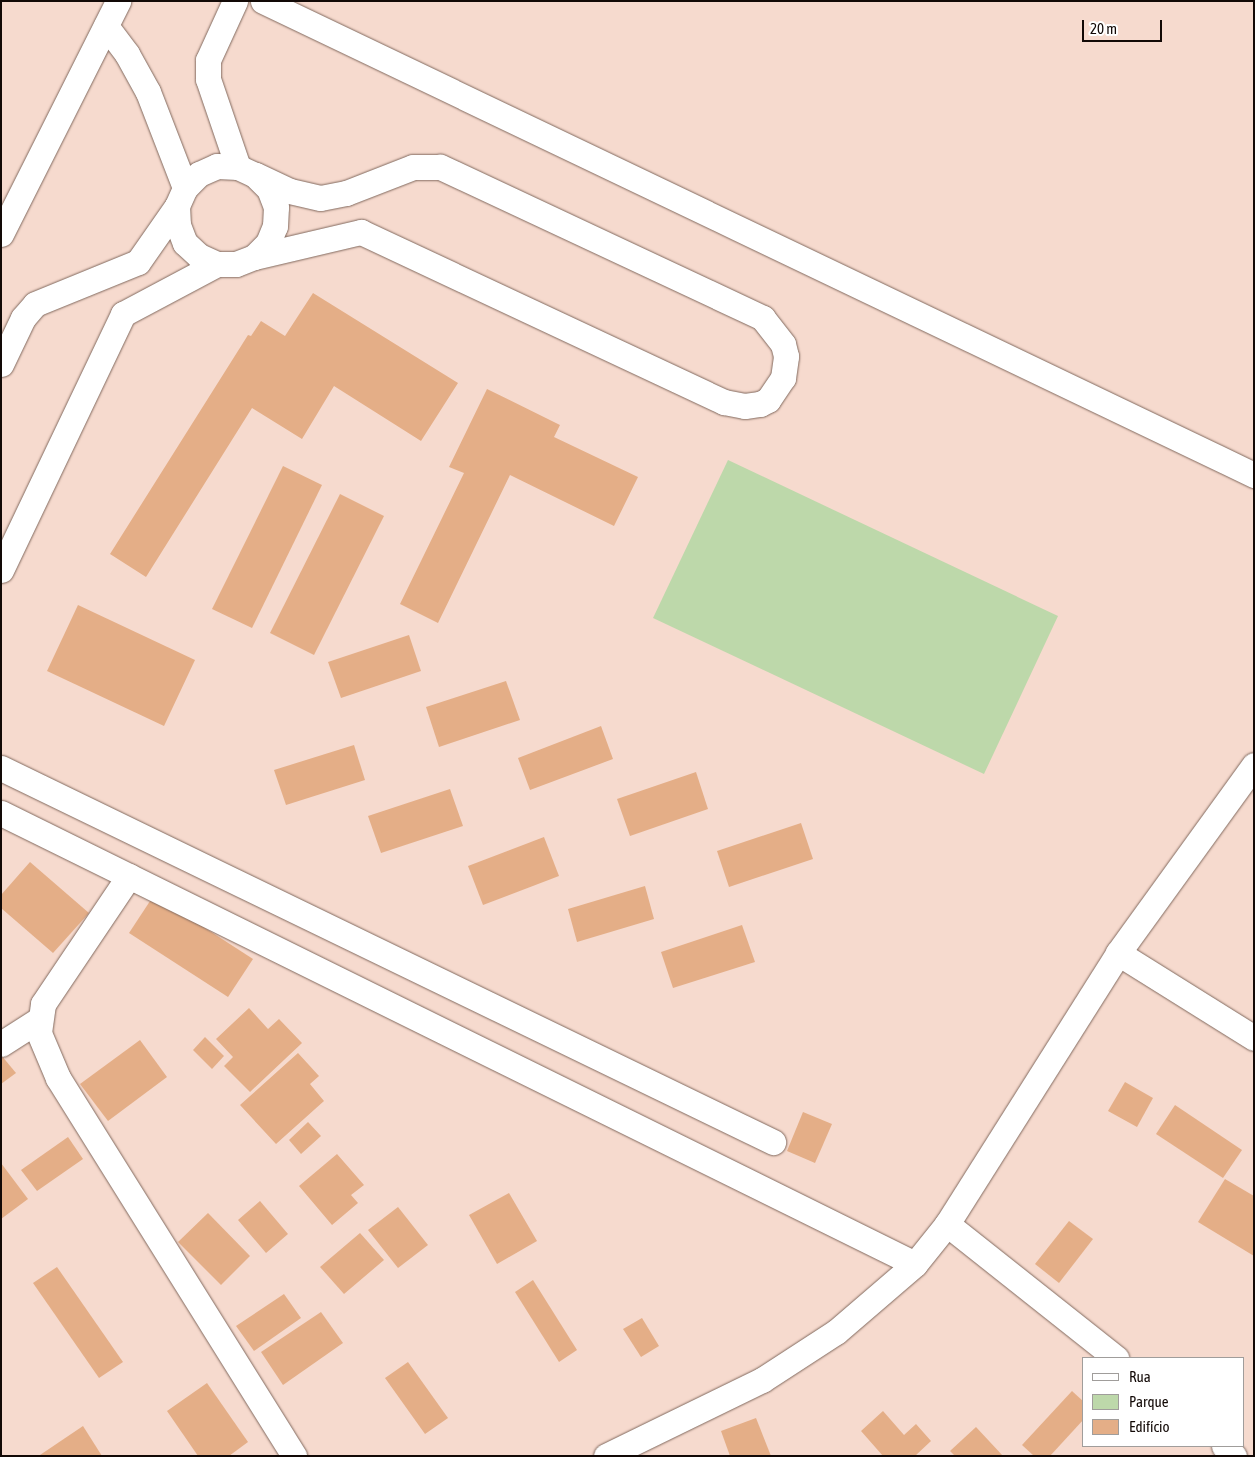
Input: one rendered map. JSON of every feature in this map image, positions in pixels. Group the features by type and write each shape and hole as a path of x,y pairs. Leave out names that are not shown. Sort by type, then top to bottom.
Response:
{"street":[{"path":"1,234 118,1"},
{"path":"235,1 208,60 208,79 246,171 269,189 276,207 275,226 268,243 254,257"},
{"path":"263,1 1254,475"},
{"path":"1,364 23,318 35,304 138,262 181,197 199,174 217,166 246,171 290,191 320,198 346,193 413,167 440,167 763,318 783,344 786,356 783,378 768,400 760,404 724,402 361,232 254,257 236,264 216,264 199,256 185,243 178,225 181,197 148,92 128,54 106,26"},
{"path":"1,570 124,314 216,264"},
{"path":"606,1456 762,1380 836,1332 915,1264 947,1224 1118,953 1254,765"},
{"path":"1,768 773,1142"},
{"path":"1,813 915,1264"},
{"path":"129,876 63,970 43,1004 39,1033 58,1078 294,1456"},
{"path":"1118,953 1254,1038"},
{"path":"1,1044 40,1019"},
{"path":"947,1224 1115,1357"},
{"path":"1225,1447 1234,1456"}],"green space":[{"path":"728,460 1058,616 984,774 653,618"}],"building":[{"path":"313,293 458,383 421,441 334,386 302,439 252,408 146,577 110,554 248,335 251,336 261,321 285,336"},
{"path":"487,389 560,425 554,437 638,477 614,526 510,475 438,623 400,604 464,473 449,467"},
{"path":"283,466 322,485 252,628 212,609"},
{"path":"340,494 384,516 314,655 270,633"},
{"path":"78,605 195,660 164,726 47,671"},
{"path":"409,635 421,671 341,698 328,662"},
{"path":"506,681 520,720 439,747 426,707"},
{"path":"601,726 613,759 530,790 518,758"},
{"path":"354,745 365,780 286,805 274,770"},
{"path":"696,772 708,809 630,836 617,799"},
{"path":"450,789 463,826 381,853 368,816"},
{"path":"801,823 813,859 729,887 717,851"},
{"path":"544,837 559,876 483,905 468,866"},
{"path":"30,862 89,913 53,953 1,908 1,895"},
{"path":"645,886 654,919 577,942 568,909"},
{"path":"154,895 253,959 228,997 129,933"},
{"path":"742,925 755,962 673,988 661,952"},
{"path":"249,1008 268,1029 279,1019 302,1043 250,1092 224,1066 233,1057 216,1039"},
{"path":"205,1037 224,1056 212,1069 193,1050"},
{"path":"140,1040 167,1077 108,1121 80,1084"},
{"path":"298,1053 319,1076 310,1084 324,1101 276,1144 240,1105"},
{"path":"1,1055 16,1073 1,1084"},
{"path":"1125,1082 1153,1098 1137,1127 1108,1111"},
{"path":"1175,1105 1242,1150 1223,1178 1156,1134"},
{"path":"803,1112 832,1124 815,1163 787,1151"},
{"path":"308,1122 321,1136 301,1154 289,1140"},
{"path":"68,1137 83,1159 37,1191 21,1170"},
{"path":"337,1154 364,1185 351,1195 358,1203 332,1225 299,1186"},
{"path":"1,1163 28,1199 1,1219"},
{"path":"1225,1179 1254,1196 1254,1256 1198,1222"},
{"path":"509,1193 537,1241 497,1264 469,1215"},
{"path":"260,1201 288,1234 266,1253 238,1220"},
{"path":"398,1207 428,1245 398,1268 368,1230"},
{"path":"208,1213 250,1256 221,1285 178,1242"},
{"path":"1069,1221 1093,1239 1059,1283 1035,1264"},
{"path":"360,1233 384,1260 344,1294 320,1267"},
{"path":"57,1267 123,1362 99,1378 33,1283"},
{"path":"533,1280 577,1350 559,1362 515,1292"},
{"path":"284,1294 301,1318 254,1351 236,1326"},
{"path":"321,1312 343,1343 283,1385 261,1352"},
{"path":"642,1318 659,1346 641,1357 623,1329"},
{"path":"408,1362 448,1418 425,1434 385,1378"},
{"path":"207,1383 248,1442 229,1456 198,1456 167,1411"},
{"path":"1072,1391 1082,1400 1082,1421 1050,1456 1034,1456 1022,1445"},
{"path":"883,1411 904,1435 916,1424 931,1441 915,1456 883,1456 861,1431"},
{"path":"756,1418 771,1456 730,1456 721,1431"},
{"path":"83,1426 102,1456 40,1456 40,1455"},
{"path":"976,1427 1003,1456 955,1456 950,1451"}]}
